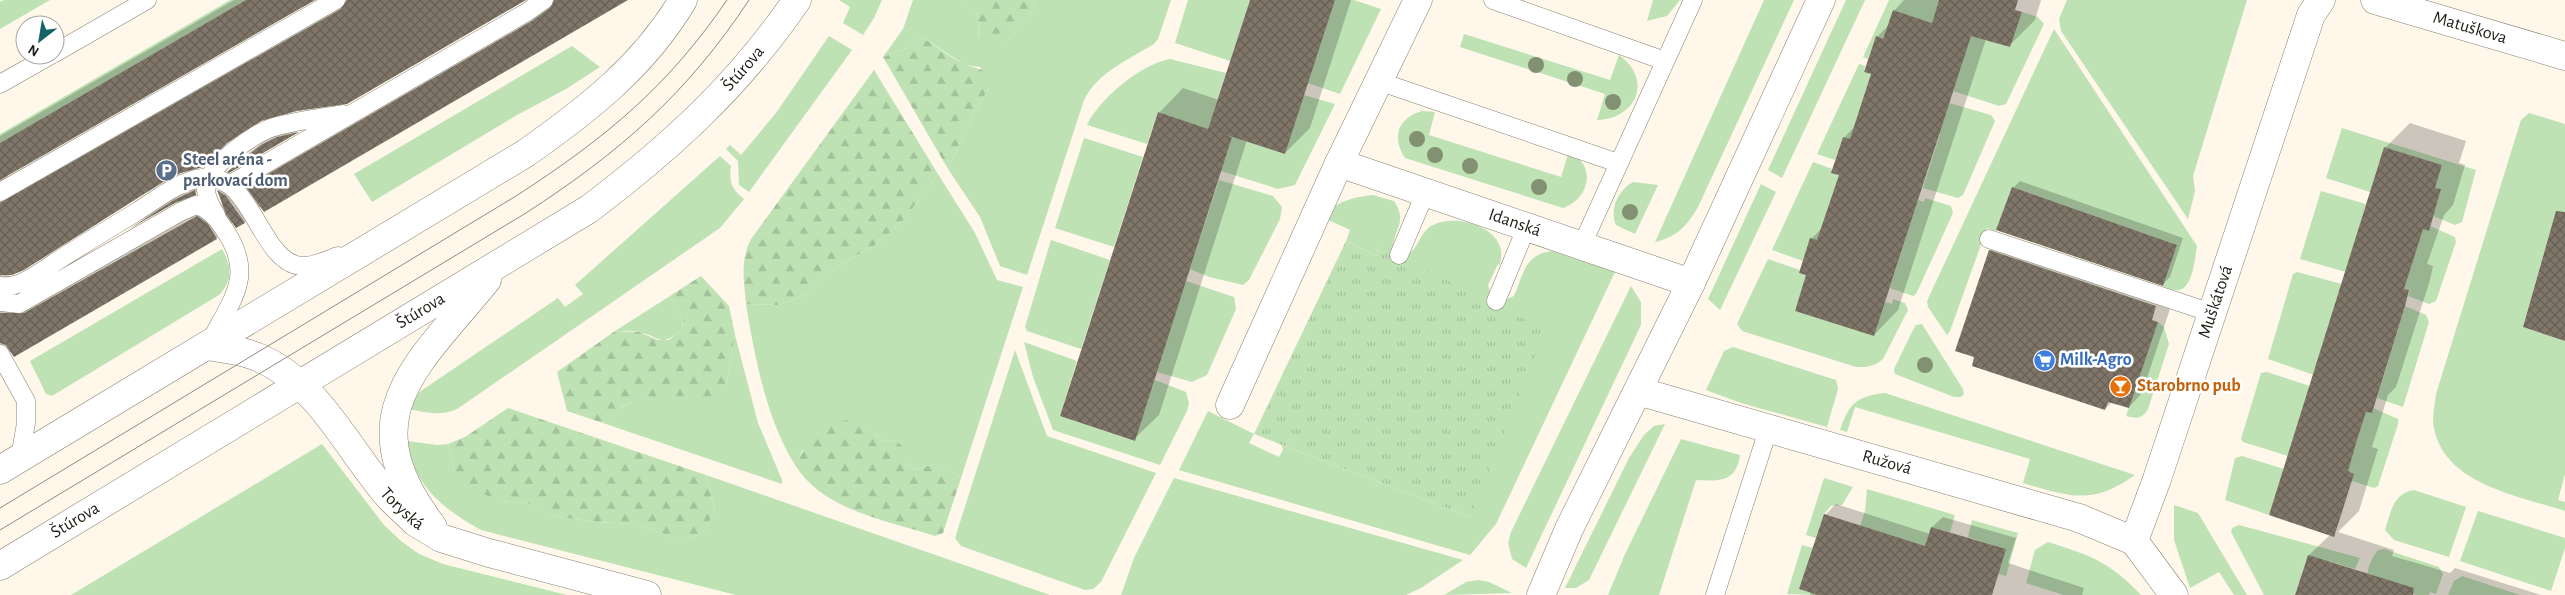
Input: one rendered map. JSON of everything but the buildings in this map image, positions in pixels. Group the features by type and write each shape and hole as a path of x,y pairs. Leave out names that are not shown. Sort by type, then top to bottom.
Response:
{"street":[{"path":"10,464 526,154 610,90 649,49 683,0"},
{"name":"Štúrova","path":"0,566 500,265 589,209 673,143 754,57 797,0"},
{"path":"1230,405 1339,162 1418,0"},
{"path":"1540,593 1691,283 1822,0"},
{"name":"Muškátová","path":"2134,541 2212,313 2310,15 2321,0"},
{"name":"Matuškova","path":"2375,0 2565,56"},
{"name":"Idanská","path":"1339,162 1691,283"},
{"path":"441,538 418,503 398,464 393,446 394,411 402,389 418,365 500,265"},
{"name":"Toryská","path":"207,346 230,349 263,359 300,385 317,401 390,498 415,522 441,538 489,553 647,595"},
{"name":"Ružová","path":"1638,391 1768,430 2079,518 2134,541"},
{"path":"2134,541 2174,595"}],"lane":[{"path":"65,47 147,0"},
{"path":"0,192 336,0"},
{"path":"229,185 544,0"},
{"path":"1493,0 1665,61"},
{"path":"1582,245 1693,0"},
{"path":"0,84 33,65"},
{"path":"1378,81 1618,163"},
{"path":"207,346 239,284 240,261 206,192 209,177 236,148 272,127 356,112"},
{"path":"0,286 10,287 37,274 178,186 200,178 209,177 229,185 255,218 279,254 290,263 302,266 327,260 411,224"},
{"path":"1399,255 1426,191"},
{"path":"0,302 19,304 191,206 204,207 223,227"},
{"path":"1496,301 1527,226"},
{"path":"1989,239 2212,313"},
{"path":"3,358 26,401 26,422 10,464"},
{"path":"1715,595 1768,430"}],"green space":[{"path":"4,0 50,0 24,15 15,15 15,20 0,29 0,2"},
{"path":"230,0 246,0 0,143 0,134"},
{"path":"839,0 882,0 874,18 863,35 843,23 850,7"},
{"path":"913,0 966,0 971,4 976,13 978,39 1007,41 1034,8 1033,0 1171,0 1158,39 1154,44 1105,74 1090,90 1084,100 1027,275 1000,266 980,217 948,169 974,112 989,88 980,67 965,65 922,37 907,48 883,57 903,29"},
{"path":"966,0 1033,0 1034,8 1007,41 989,42 978,39 976,13 971,4"},
{"path":"1188,0 1250,0 1230,61 1175,43"},
{"path":"1335,0 1354,0 1381,9 1340,94 1308,83"},
{"path":"1653,0 1680,0 1667,16 1647,21"},
{"path":"1764,0 1794,0 1698,207 1681,230 1663,240 1655,242"},
{"path":"1846,0 1865,0 1782,178 1768,170"},
{"path":"1889,0 1939,0 1932,23 1893,10 1883,39 1876,37 1868,59 1863,57"},
{"path":"2067,0 2247,0 2193,176 2195,191 2188,219 2061,31 2059,19"},
{"path":"2022,12 2038,17 2044,24 2006,104 1999,106 1953,91 1961,67 1966,34 2010,46"},
{"path":"2054,29 2197,246 2190,278 2184,288 2179,290 2163,286 2177,245 2012,187 1996,231 1987,228 1947,335 1928,307 1927,301"},
{"path":"1464,34 1610,80 1619,55 1636,75 1638,86 1636,96 1631,105 1622,113 1611,118 1597,120 1605,94 1460,47"},
{"path":"829,36 852,50 749,192 739,185 738,161 726,149 730,145 741,155 776,113"},
{"path":"922,37 957,60 991,76 989,88 974,112 948,169 883,57 907,48"},
{"path":"572,46 600,67 566,89 517,115 372,202 354,174"},
{"path":"1170,59 1226,73 1208,129 1158,112 1147,144 1087,125 1101,104 1122,84 1146,68"},
{"path":"1859,64 1865,66 1864,72 1871,74 1850,140 1843,137 1835,160 1817,154"},
{"path":"874,70 938,174 902,222 874,246 836,267 807,294 778,305 746,304 744,263 751,239"},
{"path":"1304,95 1335,104 1295,185 1278,189 1221,171 1232,136 1285,154"},
{"path":"1949,103 1991,115 1995,121 1963,195 1958,198 1923,188 1940,134 1933,131"},
{"path":"1422,111 1435,112 1429,135 1561,177 1569,151 1580,160 1586,171 1587,178 1584,191 1575,202 1563,208 1405,158 1398,143 1399,129 1407,118"},
{"path":"2529,113 2565,124 2565,259 2544,253 2523,327 2565,341 2565,474 2558,500 2565,502 2565,511 2504,492 2483,484 2465,473 2449,459 2438,442 2433,421 2436,394 2521,120"},
{"path":"2342,128 2476,170 2462,222 2455,225 2433,216 2441,189 2435,188 2442,165 2384,147 2370,192 2326,178"},
{"path":"1084,138 1143,157 1114,247 1055,228"},
{"path":"720,156 731,166 730,177 732,185 736,192 744,199 720,228 457,409 440,413 428,413 409,409 415,395 558,298 565,307 583,294 575,285"},
{"path":"1813,162 1832,169 1839,175 1818,240 1803,261 1772,250"},
{"path":"938,174 975,233 997,280 1023,287 961,478 940,465 930,465 916,470 904,463 895,441 882,440 863,426 802,451 795,465 776,428 769,408 753,345 746,304 778,305 807,294 836,267 874,246 902,222"},
{"path":"1219,180 1273,196 1282,207 1280,219 1249,280 1243,285 1209,277 1190,269"},
{"path":"1633,182 1658,185 1635,234 1616,225 1614,219 1614,207 1619,195"},
{"path":"1761,184 1776,192 1720,310 1708,299"},
{"path":"2321,191 2366,204 2346,272 2300,259"},
{"path":"1373,195 1394,201 1398,208 1400,223 1393,245 1396,252 1403,256 1412,251 1427,229 1439,222 1459,221 1470,223 1488,231 1501,248 1500,265 1498,264 1488,285 1492,298 1500,302 1514,296 1530,261 1543,253 1552,251 1615,272 1496,524 1470,555 1179,470 1208,411 1254,434 1249,443 1279,457 1283,450 1282,446 1277,443 1470,517 1380,246 1376,256 1346,241 1350,230 1324,218 1328,212 1339,204 1352,199"},
{"path":"1925,198 1951,206 1953,213 1914,296 1890,288 1918,200 1924,202"},
{"path":"2430,226 2455,237 2456,242 2436,301 2429,304 2408,296 2410,290 2404,289 2422,229"},
{"path":"1051,240 1110,260 1081,349 1027,331 1025,327"},
{"path":"1346,241 1376,256 1380,246 1546,330 1470,517 1254,434"},
{"path":"222,249 228,262 230,273 227,284 219,295 52,396 46,394 30,361"},
{"path":"1768,259 1800,270 1799,273 1807,275 1795,311 1874,335 1885,302 1892,304 1893,299 1905,303 1908,310 1883,359 1876,364 1866,367 1856,367 1742,331 1737,324"},
{"path":"2297,272 2342,284 2314,375 2268,359 2293,274"},
{"path":"701,276 729,306 735,335 726,387 712,402 667,398 639,400 614,412 603,423 567,411 557,372 615,331 639,332 658,340 669,340 682,329 683,318 670,296"},
{"path":"1186,281 1234,297 1236,309 1207,375 1192,382 1157,372"},
{"path":"1631,286 1641,302 1641,325 1526,568 1512,559 1508,543 1511,532"},
{"path":"670,296 683,318 682,329 669,339 661,340 636,331 615,331"},
{"path":"2405,306 2426,315 2429,322 2403,407 2377,398"},
{"path":"2158,322 2164,327 2169,344 2148,409 2144,415 2139,417 2126,416"},
{"path":"1922,324 1963,389 1964,394 1961,397 1954,397 1895,374 1894,369 1913,330 1916,325"},
{"path":"735,335 758,423 782,484 603,423 613,411 636,400 726,387"},
{"path":"1024,342 1077,361 1060,416 1134,441 1155,380 1186,392 1189,403 1187,411 1160,465 1053,430 1033,377"},
{"path":"1733,347 1836,380 1838,389 1827,427 1741,403 1706,390 1724,351"},
{"path":"1015,350 1047,436 1156,473 1101,582 1093,589 1085,590 961,546 955,538"},
{"path":"2267,372 2310,386 2288,456 2243,442 2241,439 2261,373"},
{"path":"1885,393 2135,475 2107,491 2081,496 2068,495 2023,483 2030,459 1855,407 1847,432 1840,430 1847,414 1855,403 1867,396"},
{"path":"508,408 706,475 715,511 702,534 680,540 636,524 596,522 551,516 532,504 499,501 471,488 454,470 448,444 465,437"},
{"path":"2373,408 2398,419 2378,486 2374,488 2352,481 2354,474 2347,471 2366,412 2372,413"},
{"path":"846,420 863,426 882,440 895,441 906,448 904,463 916,470 930,465 940,465 961,478 943,533 935,536 858,512 822,493 807,481 795,465 799,457 822,431 829,426"},
{"path":"1665,424 1589,580 1576,588 1565,588 1629,458 1644,435 1654,426"},
{"path":"1681,439 1740,455 1735,471 1719,480 1696,480 1659,595 1608,595 1625,554"},
{"path":"407,441 437,445 448,444 454,470 499,501 532,504 551,516 596,522 636,524 680,540 702,534 715,511 706,475 1050,595 736,595 481,530 454,514 432,494 416,471"},
{"path":"322,444 384,525 419,554 443,564 567,595 71,595"},
{"path":"2242,456 2284,469 2269,515 2225,500 2235,458"},
{"path":"1174,478 1463,560 1421,588 1406,595 1121,595 1134,558"},
{"path":"1824,478 1853,487 1842,505 1831,506 1824,514 1816,538 1806,535"},
{"path":"1867,489 1955,515 1950,532 1931,527 1925,546 1860,526 1865,511"},
{"path":"2414,490 2466,507 2449,557 2394,540 2385,530 2391,510 2397,499 2401,495"},
{"path":"2174,505 2198,513 2247,595 2234,595 2219,572 2190,588 2174,540"},
{"path":"2478,511 2565,538 2565,548 2551,591 2460,561"},
{"path":"1972,520 2018,533 2006,576 1998,574 2005,549 1968,537"},
{"path":"2239,525 2360,558 2355,569 2329,561 2327,567 2306,560 2295,595 2264,595 2231,532 2232,528"},
{"path":"2048,542 2099,561 2119,575 2141,595 2064,595 2026,583 2035,550"},
{"path":"1802,545 1813,548 1818,595 1787,594"},
{"path":"2384,549 2439,567 2443,574 2436,594 2430,592 2429,595 2416,595 2368,580 2368,568 2371,561 2378,550"},
{"path":"2462,576 2520,595 2448,595 2454,581"},
{"path":"1478,580 1489,582 1512,593 1444,595 1466,582"}],"tram line":[{"path":"0,508 548,175 606,132 657,86 681,60 727,0"},
{"path":"0,530 526,213 560,190 622,144 676,93 725,34 749,0"}],"place":[{"name":"Steel aréna - parkovací dom","path":"167,170"},
{"name":"Milk-Agro","path":"2044,360"},
{"name":"Starobrno pub","path":"2121,386"}]}
